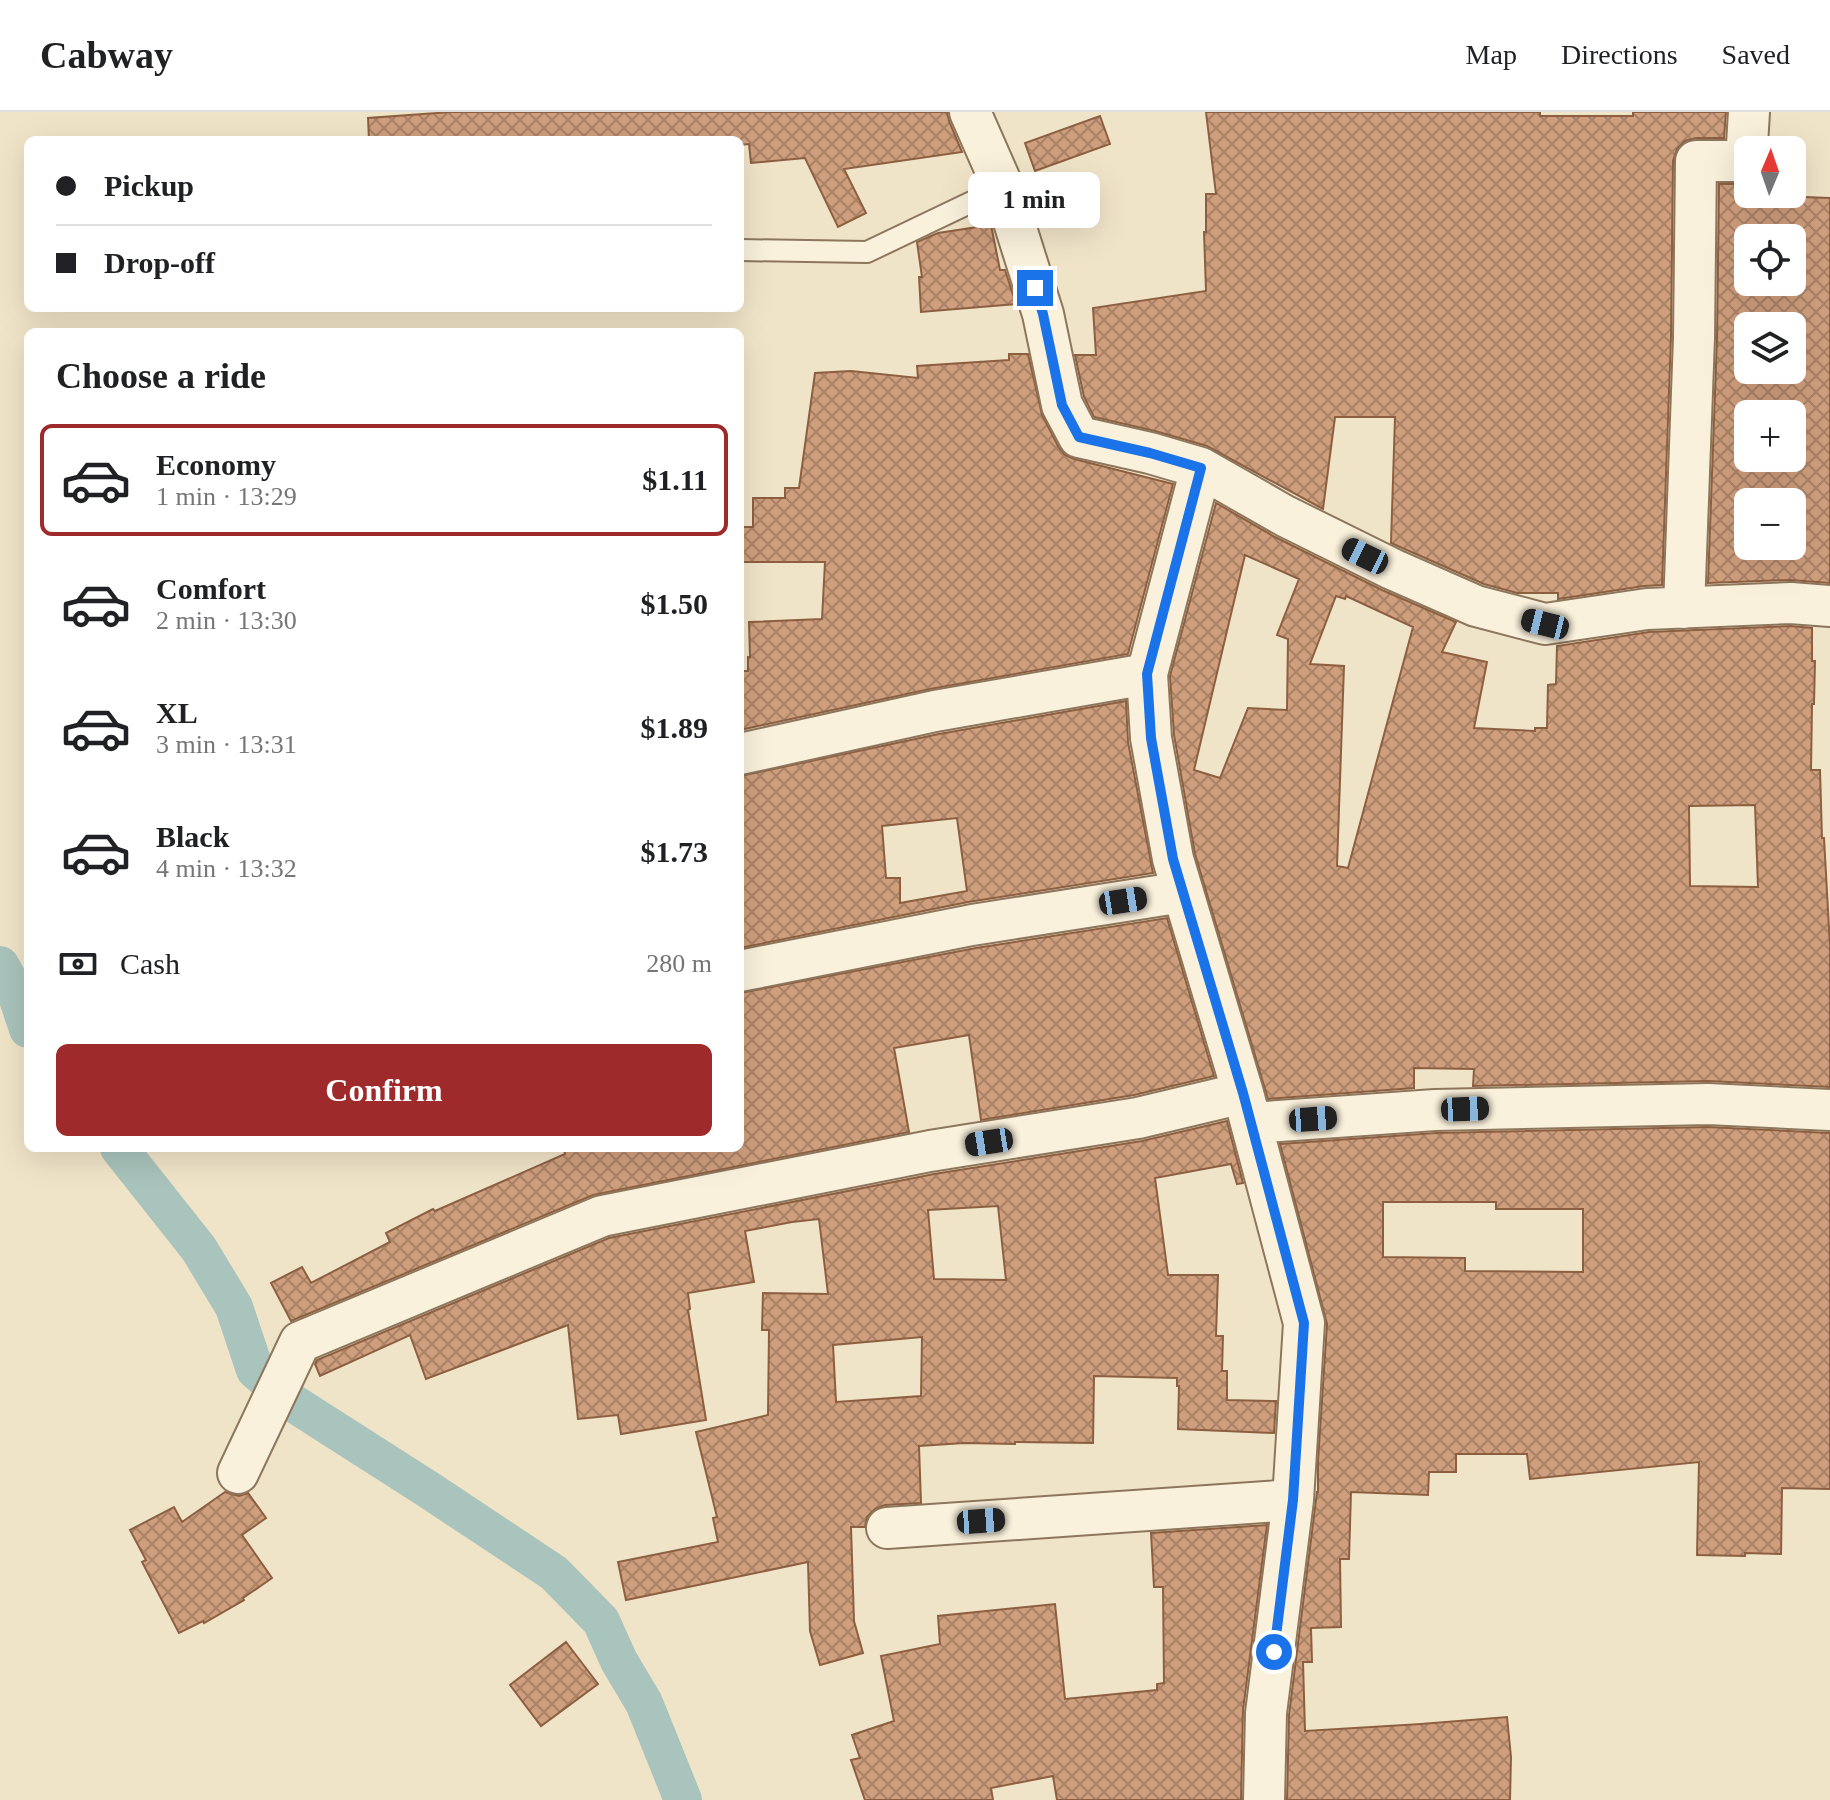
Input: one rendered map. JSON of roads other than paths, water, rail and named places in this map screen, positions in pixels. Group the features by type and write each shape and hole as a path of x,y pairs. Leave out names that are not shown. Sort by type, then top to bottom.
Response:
{"street":[{"path":"970,112 1003,187 1043,314 1062,405 1079,437 1201,468 1285,516 1392,569 1476,606 1545,624 1647,609 1791,603 1830,606"},
{"path":"1684,608 1694,338 1696,161 1746,161 1749,112"},
{"path":"1201,468 1147,674 1151,738 1173,859 1247,1108 1304,1323 1293,1500 1266,1713 1264,1800"},
{"path":"744,753 935,711 1147,674"},
{"path":"744,970 972,925 1183,892"},
{"path":"238,1473 300,1342 602,1216 930,1151 1138,1118 1247,1108 1435,1110 1708,1104 1830,1110"},
{"path":"887,1528 1293,1500"}],"lane":[{"path":"744,250 867,252 1003,187"}],"waterway":[{"path":"0,965 16,993 24,1017"},
{"path":"122,1152 199,1249 234,1307 255,1370 293,1403 554,1573 601,1621 619,1661 644,1703 683,1800"}]}
